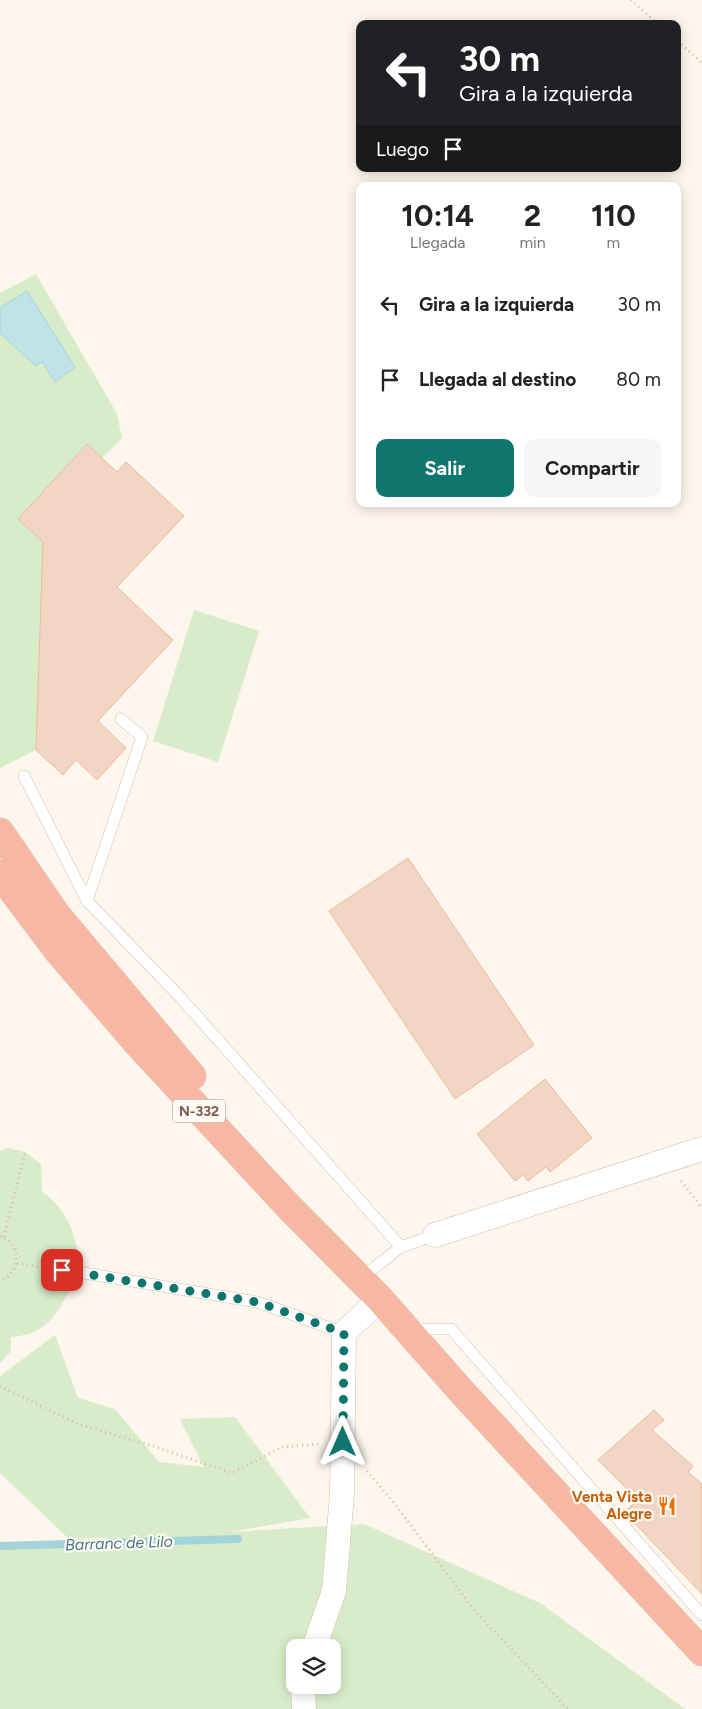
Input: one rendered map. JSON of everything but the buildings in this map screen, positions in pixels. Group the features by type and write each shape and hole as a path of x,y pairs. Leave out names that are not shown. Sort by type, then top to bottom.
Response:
{"highway":[{"name":"N-332","path":"0,832 29,877 80,944 294,1196 354,1271"},
{"name":"N-332","path":"0,874 58,951 138,1044 288,1206 380,1299 468,1399 702,1652"}],"street":[{"path":"435,1235 702,1149"},
{"path":"317,1639 334,1592 342,1494 344,1333 380,1299"},
{"path":"303,1694 304,1709"}],"lane":[{"path":"87,901 142,737 121,719"},
{"path":"24,776 87,901 181,998 401,1247"},
{"path":"354,1271 401,1247 435,1235"},
{"path":"78,1272 257,1302 344,1333"},
{"path":"406,1328 450,1329 702,1615"}],"path":[{"path":"631,0 654,20"},
{"path":"681,45 702,64"},
{"path":"0,1281 10,1276 17,1263 14,1248 2,1237 25,1152"},
{"path":"666,1161 702,1208"},
{"path":"17,1263 78,1272"},
{"path":"0,1386 78,1424 153,1446 232,1473 282,1447 343,1442 394,1503 475,1611 568,1709"}],"green space":[{"path":"36,274 117,414 122,438 102,458 87,445 18,519 43,542 36,750 0,768 0,293"},
{"path":"194,610 259,631 218,762 153,741"},
{"path":"8,1148 25,1152 41,1164 42,1192 51,1198 65,1216 75,1238 79,1261 75,1280 58,1311 39,1329 22,1336 11,1337 11,1351 0,1363 0,1151"},
{"path":"55,1335 78,1398 115,1409 159,1462 204,1467 180,1419 235,1417 310,1518 230,1532 364,1524 540,1603 685,1709 0,1709 0,1543 11,1544 126,1537 69,1539 0,1473 0,1376"}],"water":[{"path":"27,291 75,367 55,382 42,362 36,366 0,333 0,308"}],"waterway":[{"name":"Barranc de Lilo","path":"0,1546 238,1539"}],"place":[{"name":"Venta Vista Alegre","path":"667,1506"}],"route":[{"path":"62,1270 257,1302 344,1333 343,1442"}]}
